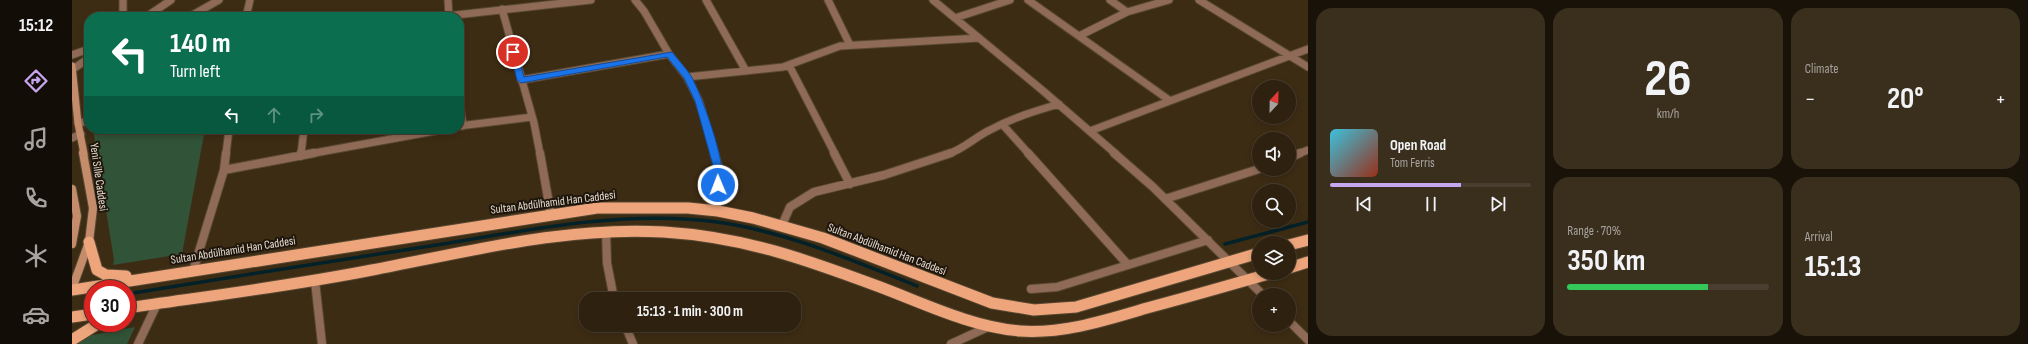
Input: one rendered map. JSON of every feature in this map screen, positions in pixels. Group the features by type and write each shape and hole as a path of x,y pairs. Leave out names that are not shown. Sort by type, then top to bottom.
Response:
{"main road":[{"name":"Yeni Sille Caddesi","path":"72,68 78,123 93,208 89,242 72,289"},
{"path":"72,189 77,216 72,244"},
{"name":"Sultan Abdülhamid Han Caddesi","path":"72,289 597,208 631,207 717,211 782,226 867,255 992,303 1026,309 1052,311 1076,307 1252,256"},
{"path":"136,307 315,281 494,247 578,233 606,231 662,232 696,235 732,240 769,248 812,261 943,311 990,326 1022,331 1078,328 1252,279"},
{"path":"1296,243 1308,240"},
{"path":"89,242 96,271 107,276 146,278"},
{"path":"1296,266 1308,262"},
{"path":"136,281 146,278"},
{"path":"72,317 84,315"},
{"path":"72,340 85,332"}],"street":[{"path":"123,0 123,12"},
{"path":"153,12 171,0"},
{"path":"198,12 219,0"},
{"path":"247,12 250,0"},
{"path":"448,0 449,12"},
{"path":"464,14 502,9 524,4 591,0"},
{"path":"635,0 644,12 669,54 688,77 699,101 719,169 717,211"},
{"path":"706,0 746,71"},
{"path":"828,0 850,45"},
{"path":"933,0 1090,131 1166,199 1256,288"},
{"path":"955,18 1010,0"},
{"path":"1028,0 1169,100"},
{"path":"1110,0 1128,12"},
{"path":"1079,36 1128,12 1170,0"},
{"path":"1199,0 1308,67"},
{"path":"502,9 532,117 551,215"},
{"path":"688,77 783,67 824,51 850,45 979,38"},
{"path":"72,48 84,48"},
{"path":"1090,131 1169,100 1308,49"},
{"path":"72,55 84,50"},
{"path":"521,80 669,54"},
{"path":"72,68 84,61"},
{"path":"789,65 850,184"},
{"path":"782,226 790,207 814,192 884,175 958,150 1002,124 1022,115 1059,104"},
{"path":"464,126 532,117"},
{"path":"78,123 84,122"},
{"path":"1002,124 1128,265"},
{"path":"72,138 81,134"},
{"path":"193,271 224,170 228,134"},
{"path":"301,156 303,134"},
{"path":"224,170 419,134"},
{"path":"1296,155 1308,150"},
{"path":"1166,199 1252,171"},
{"path":"606,231 607,263 613,292"},
{"path":"1031,289 1057,286 1208,240"},
{"path":"315,281 322,344"},
{"path":"138,344 157,304"},
{"path":"951,344 990,326"},
{"path":"1296,328 1308,340"},
{"path":"628,332 633,344"}],"green space":[{"path":"94,134 204,134 182,254 113,265 114,260"},
{"path":"109,332 133,332 127,344 72,344 72,339"}],"waterway":[{"path":"136,293 545,227 648,218 717,222 769,233 819,248 917,286"},
{"path":"1225,244 1308,222"}],"route":[{"path":"513,52 521,80 669,54 688,77 699,101 719,169 718,185"}]}
